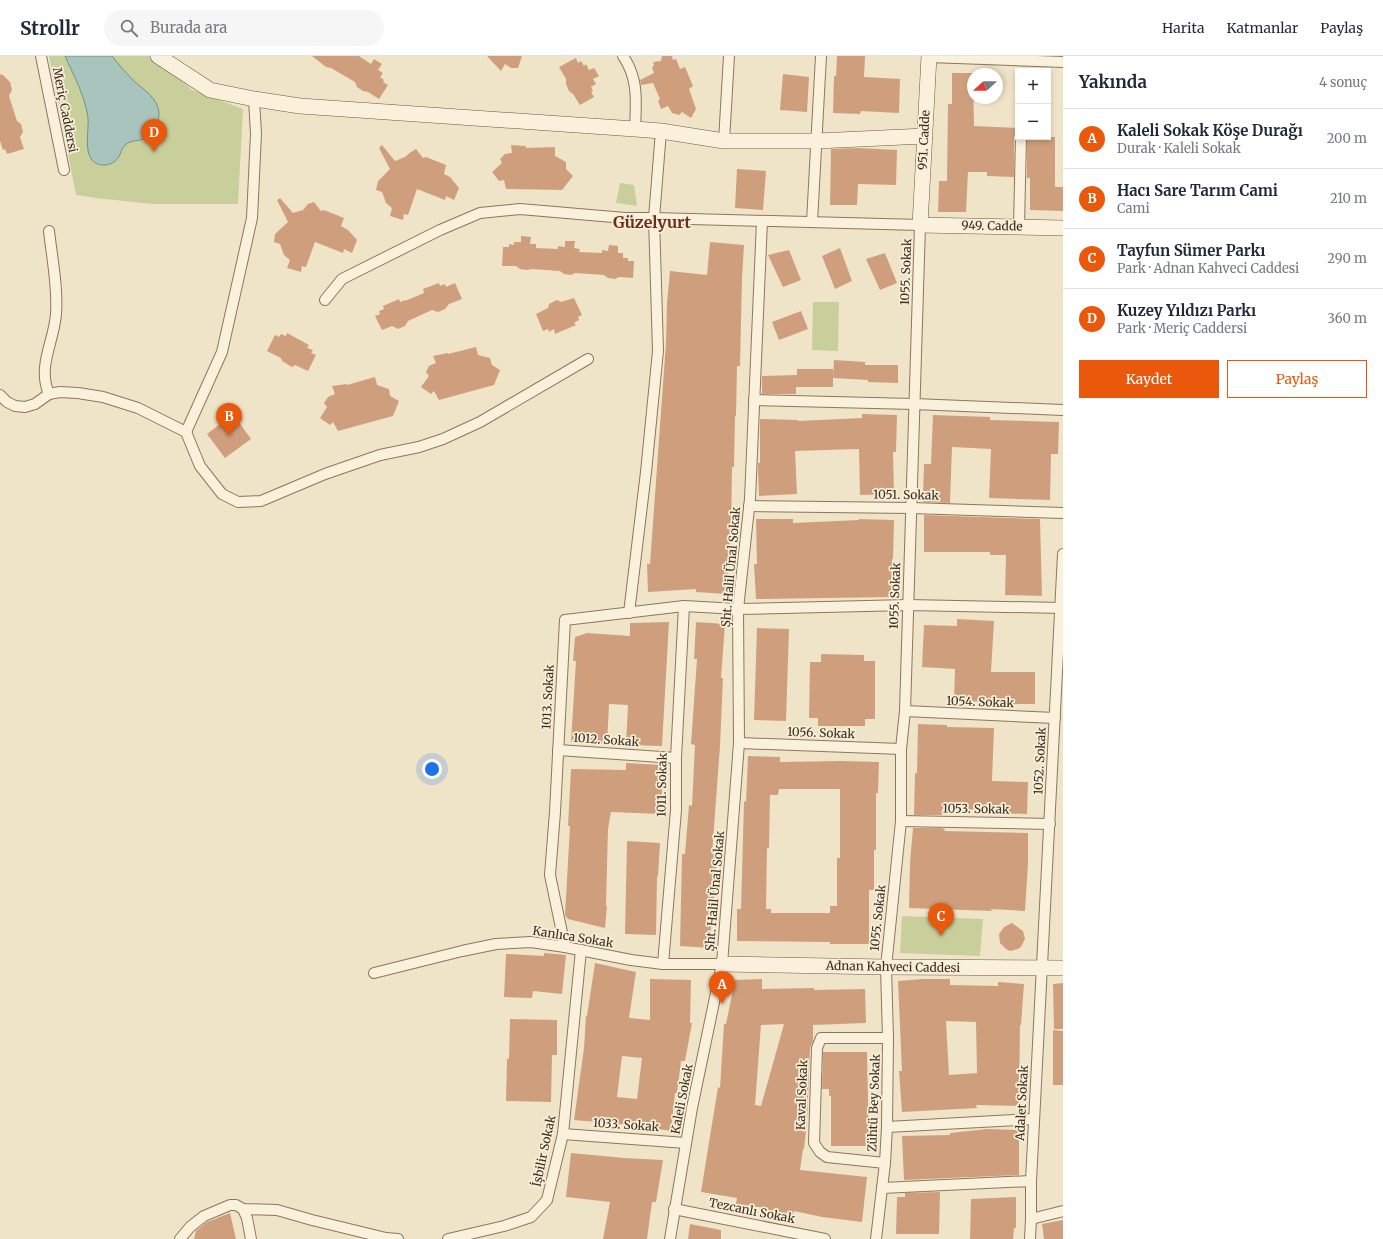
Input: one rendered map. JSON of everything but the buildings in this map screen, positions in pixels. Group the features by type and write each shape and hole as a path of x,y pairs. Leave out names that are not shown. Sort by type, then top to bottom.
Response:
{"street":[{"name":"Meriç Caddersi","path":"41,56 64,170"},
{"path":"158,56 210,90 300,106 661,131 724,141 817,141 925,136"},
{"path":"623,56 634,78 636,94 635,129"},
{"path":"724,141 728,56"},
{"path":"812,222 821,56"},
{"path":"929,56 1023,58 1063,62"},
{"name":"951. Cadde","path":"920,225 929,56"},
{"path":"1022,68 1023,58"},
{"path":"186,432 222,352 252,218 256,134 254,99"},
{"path":"629,613 646,472 658,351 654,218 661,131"},
{"path":"1019,227 1021,140"},
{"path":"325,300 342,279 440,230 480,213 520,209 625,218 920,225"},
{"name":"Şht. Halil Ünal Sokak","path":"722,964 739,743 738,609 749,506 762,221"},
{"name":"949. Cadde","path":"920,225 1063,228"},
{"name":"1055. Sokak","path":"886,967 901,821 901,749 908,605 920,225"},
{"path":"49,231 56,290 56,313 44,372 45,387 49,394"},
{"path":"0,395 15,406 25,407 35,404 49,394 60,392 103,397 138,408 186,432 200,466 222,494 238,502 261,501 332,472 380,456 419,447 442,439 480,422 588,359"},
{"path":"754,400 1063,410"},
{"name":"1051. Sokak","path":"749,506 911,508 1063,513"},
{"name":"1052. Sokak","path":"1042,968 1050,824 1058,758 1055,718 1062,608 1063,554"},
{"name":"1013. Sokak","path":"565,947 550,875 565,620 684,606 738,609 908,605 1062,608"},
{"name":"1011. Sokak","path":"663,964 676,810 676,758 684,606"},
{"name":"1054. Sokak","path":"904,711 1055,718"},
{"name":"1056. Sokak","path":"739,743 901,749"},
{"name":"1012. Sokak","path":"558,750 676,758"},
{"name":"1053. Sokak","path":"901,821 1050,824"},
{"name":"Kanlıca Sokak","path":"374,973 496,944 531,942 631,960 663,964 722,964"},
{"name":"İşbilir Sokak","path":"448,1239 504,1226 531,1217 547,1200 564,1134 581,950"},
{"name":"Adnan Kahveci Caddesi","path":"722,964 1063,968"},
{"name":"Kaleli Sokak","path":"670,1239 686,1143 722,964"},
{"name":"Zühtü Bey Sokak","path":"876,1239 885,1163 887,1127 888,1038 886,967"},
{"name":"Adalet Sokak","path":"1030,1239 1031,1181 1042,968"},
{"name":"Kaval Sokak","path":"885,1163 827,1157 820,1152 814,1143 814,1136 817,1048 821,1038 888,1038"},
{"path":"887,1127 1034,1120"},
{"name":"1033. Sokak","path":"564,1134 686,1143"},
{"path":"882,1188 1031,1181"},
{"path":"180,1239 190,1227 204,1216 230,1205 236,1205 243,1209 276,1210 352,1230 386,1238 398,1239"},
{"path":"243,1209 247,1218 251,1239"},
{"name":"Tezcanlı Sokak","path":"674,1209 825,1239"},
{"path":"1031,1219 1063,1211"}],"green space":[{"path":"49,56 154,56 192,90 243,109 238,204 152,204 76,195"},
{"path":"620,183 634,185 637,206 616,203"},
{"path":"813,302 839,302 838,351 812,350"},
{"path":"902,916 983,919 980,956 900,953"}],"water":[{"path":"65,56 112,56 128,75 150,95 156,103 159,117 151,134 145,138 125,145 118,158 112,163 105,165 98,164 92,160 90,156 87,146 87,110 79,86"}],"place":[{"name":"Kuzey Yıldızı Parkı","path":"154,152"},
{"name":"Hacı Sare Tarım Cami","path":"229,436"},
{"name":"Tayfun Sümer Parkı","path":"941,936"},
{"name":"Kaleli Sokak Köşe Durağı","path":"722,1004"}],"district":[{"name":"Güzelyurt","path":"652,222"}]}
